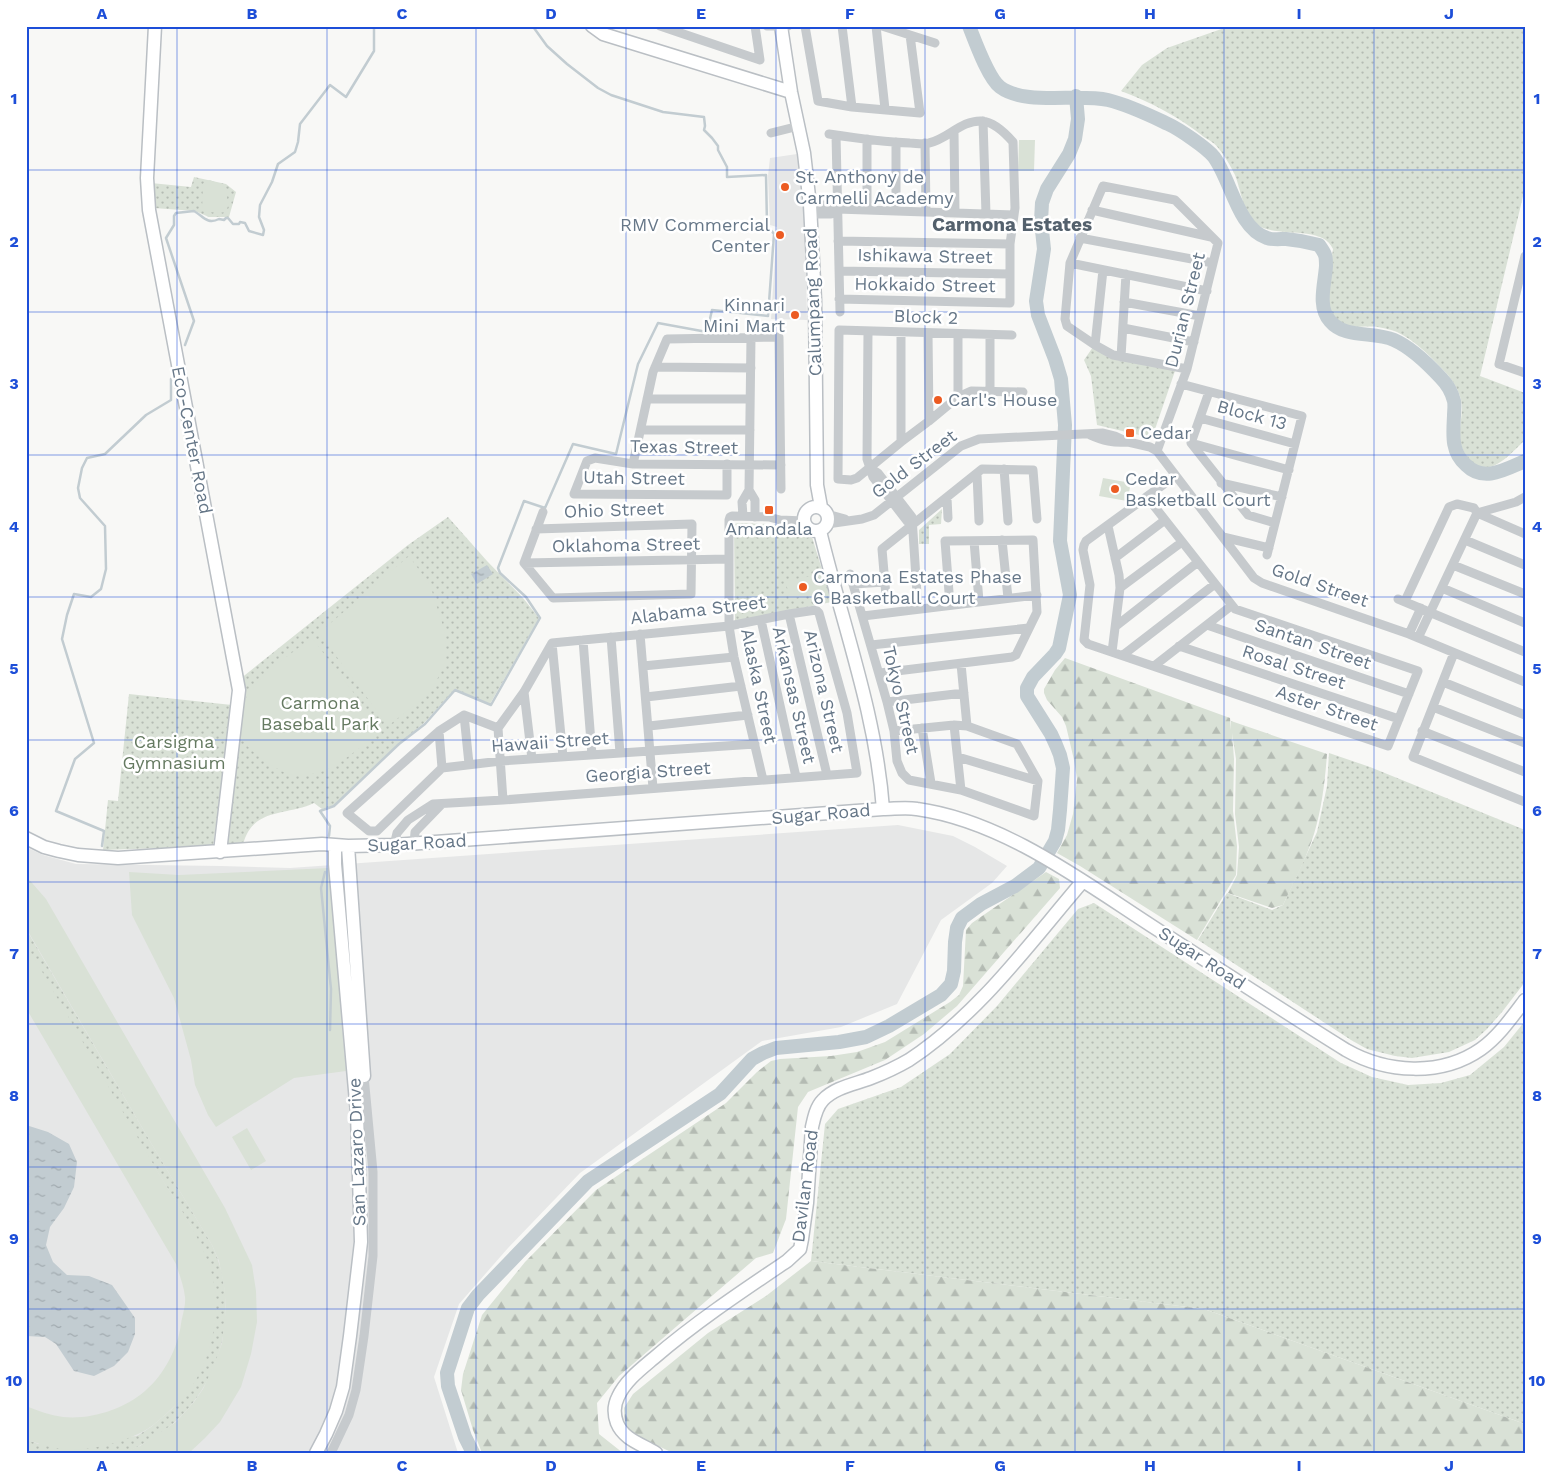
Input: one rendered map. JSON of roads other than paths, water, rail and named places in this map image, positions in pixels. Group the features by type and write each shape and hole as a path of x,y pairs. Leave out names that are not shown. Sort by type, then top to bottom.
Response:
{"main road":[{"name":"Eco-Center Road","path":"155,26 147,178 149,210 239,690 220,852"},
{"path":"592,26 604,34 791,92"},
{"name":"Calumpang Road","path":"783,26 791,92 804,153 810,209 815,300 817,517 869,716 879,771 883,809"},
{"name":"Sugar Road","path":"26,838 44,847 59,851 78,855 118,858 322,844 342,846 414,844 915,808 967,820 992,830 1034,852 1083,881 1357,1057 1379,1065 1392,1068 1420,1068 1436,1066 1467,1057 1481,1049 1495,1037 1525,1000"},
{"name":"San Lazaro Drive","path":"342,846 364,1076"},
{"name":"San Lazaro Drive","path":"316,1453 336,1411 343,1387 360,1242 357,1113 336,864 342,846"},
{"name":"Davilan Road","path":"656,1453 629,1439 623,1433 616,1416 615,1406 618,1397 624,1387 638,1372 697,1322 787,1261 800,1248 807,1203 812,1127 814,1116 822,1100 829,1094 872,1078 907,1061 944,1034 1001,977 1083,881"}],"street":[{"path":"660,26 760,60 755,26"},
{"path":"767,26 783,26"},
{"path":"805,26 818,101 852,107 920,113 910,35"},
{"path":"842,26 852,107"},
{"path":"876,26 885,109"},
{"path":"882,26 935,43"},
{"path":"983,121 986,214"},
{"path":"840,312 837,209 832,135 896,142 929,143 967,123 983,121 1007,134 1013,142 1015,208 1010,244 1010,274"},
{"path":"771,133 799,126"},
{"path":"954,131 955,212"},
{"path":"867,139 867,210"},
{"path":"896,142 896,210"},
{"path":"925,143 926,212"},
{"name":"Durian Street","path":"1095,345 1067,326 1065,319 1070,263 1103,186 1175,200 1218,243 1187,370 1156,451"},
{"path":"810,209 831,214 837,209 1014,215"},
{"path":"1092,210 1213,238"},
{"path":"1080,238 1213,263"},
{"path":"838,241 1010,244"},
{"path":"1525,256 1499,364 1525,373"},
{"path":"1070,263 1206,291"},
{"path":"1103,270 1095,345 1113,355 1187,370"},
{"name":"Ishikawa Street","path":"839,271 1010,274"},
{"name":"Hokkaido Street","path":"839,299 1010,303 1010,274"},
{"path":"1121,357 1126,274"},
{"path":"1124,302 1200,316"},
{"path":"1123,328 1194,342"},
{"name":"Block 2","path":"870,468 857,478 851,480 838,479 840,330 1012,335"},
{"path":"868,331 867,459 873,477 894,500 907,521 912,525 918,609"},
{"path":"901,332 901,442"},
{"path":"928,333 930,421"},
{"path":"958,334 958,398"},
{"path":"990,335 990,390"},
{"path":"751,337 749,490 742,502 743,516 769,517 780,520 817,517"},
{"path":"633,464 655,367 667,339 779,337 781,489"},
{"path":"655,367 751,368"},
{"path":"1182,384 1302,416 1268,551 1223,537"},
{"path":"870,468 958,398 971,391 1022,392"},
{"path":"1190,443 1209,392"},
{"path":"647,399 750,400"},
{"name":"Block 13","path":"1200,418 1295,444"},
{"path":"641,430 750,430"},
{"name":"Gold Street","path":"817,517 850,520 869,517 894,500 961,446 979,439 1086,435 1114,443 1128,442 1150,447 1156,451 1254,578 1414,636 1525,682"},
{"path":"1190,443 1289,470"},
{"path":"1190,443 1248,515 1276,523"},
{"name":"Texas Street","path":"587,461 595,458 633,464 781,465"},
{"name":"Utah Street","path":"587,461 574,494 727,495 728,464"},
{"path":"886,596 882,549 982,469 1033,470 1037,519"},
{"path":"1004,469 1008,521"},
{"path":"977,474 979,521"},
{"name":"Aster Street","path":"1175,476 1086,541 1083,550 1090,586 1084,640 1088,644 1388,746 1418,670 1234,609 1231,606"},
{"path":"1221,482 1282,497"},
{"path":"749,490 755,500 755,517"},
{"path":"1147,497 1231,606 1154,666"},
{"path":"1478,514 1520,504 1525,497"},
{"path":"948,498 948,518"},
{"path":"1525,534 1478,514 1474,508 1457,504 1449,507 1402,600 1525,652"},
{"path":"542,512 524,563 553,598 691,594 692,559"},
{"path":"1414,636 1430,612 1478,514"},
{"name":"Alaska Street","path":"743,516 732,516 730,518 729,626 734,657 763,780"},
{"path":"1115,558 1164,520"},
{"name":"Ohio Street","path":"536,528 692,524 692,559"},
{"path":"1108,526 1120,588 1112,652"},
{"path":"1002,540 1008,598"},
{"path":"880,673 961,664 1016,655 1037,612 1033,540 945,541 950,604"},
{"path":"1465,540 1525,565"},
{"path":"974,541 979,601"},
{"path":"1120,588 1182,542"},
{"name":"Oklahoma Street","path":"524,563 729,559"},
{"path":"1116,626 1198,562"},
{"path":"1453,564 1525,594"},
{"name":"Tokyo Street","path":"850,574 880,673 894,730 898,762 902,773 909,780 961,790 1034,816 1038,781"},
{"path":"853,584 884,582"},
{"path":"1123,655 1215,584"},
{"path":"1442,588 1525,622"},
{"path":"863,616 1036,595"},
{"path":"1414,636 1421,608"},
{"name":"Alabama Street","path":"552,643 729,626 816,610 819,613 847,713 857,773"},
{"name":"Arizona Street","path":"789,614 827,775"},
{"name":"Arkansas Street","path":"761,620 796,777"},
{"name":"Santan Street","path":"1207,625 1409,694"},
{"path":"872,645 1029,628"},
{"path":"640,634 653,788"},
{"path":"611,637 620,753"},
{"path":"584,640 592,755"},
{"path":"503,800 498,728 524,692 552,643"},
{"path":"552,643 563,757"},
{"name":"Rosal Street","path":"1179,646 1399,719"},
{"path":"1454,652 1413,757 1525,802"},
{"path":"643,666 734,657"},
{"path":"961,664 967,726"},
{"path":"1443,682 1525,716"},
{"path":"646,697 741,686"},
{"path":"524,692 532,759"},
{"path":"887,702 964,692"},
{"path":"1433,707 1525,743"},
{"path":"648,726 748,715"},
{"path":"464,716 498,728"},
{"path":"439,731 442,768 377,831 369,831 347,813 439,731 464,716"},
{"path":"464,716 469,764"},
{"path":"954,724 961,790"},
{"path":"894,730 954,724 967,726 1017,744 1038,781"},
{"path":"922,728 932,783"},
{"path":"1422,731 1525,772"},
{"name":"Hawaii Street","path":"442,768 532,759 755,744"},
{"path":"958,756 1038,781"},
{"name":"Georgia Street","path":"394,845 397,833 408,820 433,804 857,773"},
{"path":"414,844 415,832 442,804"},
{"path":"419,813 426,820"},
{"name":"San Lazaro Drive","path":"331,1453 348,1415 356,1390 373,1256 373,1172 364,1076"}],"water":[{"path":"487,565 493,574 477,584 471,574"},
{"path":"26,1125 48,1132 69,1144 77,1162 74,1187 64,1208 50,1227 46,1245 53,1262 67,1275 89,1276 112,1285 135,1318 135,1334 128,1352 114,1366 94,1376 74,1371 56,1344 45,1337 26,1336"}],"waterway":[{"path":"185,345 194,321 166,238 174,225 174,216 176,213 194,211 211,221 228,218 233,224 245,223 249,231 263,235 264,230 259,217 260,205 272,182 278,164 295,152 300,124 330,85 346,97 374,51 374,26"},
{"path":"329,836 330,826 320,811 334,806 399,744 425,724 455,690 491,705 540,618 526,597 500,573 498,568 524,501 545,508 573,444 616,454 638,364 658,323 707,332 712,310 768,316 774,234 767,225 766,175 727,177 727,167 718,150 718,146 704,130 704,117 663,112 611,95 598,88 567,64 547,46 534,26"},
{"path":"969,26 991,76 1000,87 1011,93 1037,98 1095,98 1116,102 1139,110 1168,124 1199,144 1214,157 1242,214 1257,233 1269,239 1286,239 1319,245 1326,257 1323,287 1324,309 1326,315 1336,327 1351,333 1386,337 1394,340 1419,357 1443,380 1454,401 1453,436 1455,449 1466,465 1480,473 1488,474 1503,471 1525,461"},
{"path":"473,1453 465,1437 448,1386 447,1373 468,1308 478,1295 588,1181 720,1094 752,1059 776,1048 839,1042 866,1037 889,1026 941,995 951,984 954,971 957,928 962,918 981,904 1015,886 1039,868 1055,841 1058,830 1063,768 1051,734 1027,696 1027,688 1033,677 1059,648 1070,595 1060,541 1065,425 1061,379 1038,315 1036,301 1044,249 1041,221 1042,203 1047,189 1069,154 1075,139 1078,119 1076,96"},
{"path":"102,846 104,831 56,811 75,759 94,743 62,639 74,594 91,597 101,589 106,569 105,526 80,498 78,488 82,468 87,458 105,454 146,415 171,400 171,379"},
{"path":"325,872 321,888 331,989 330,1030"}],"place":[{"name":"St. Anthony de Carmelli Academy","path":"785,187"},
{"name":"RMV Commercial Center","path":"780,235"},
{"name":"Kinnari Mini Mart","path":"795,315"},
{"name":"Carl's House","path":"938,400"},
{"name":"Cedar","path":"1130,433"},
{"name":"Cedar Basketball Court","path":"1115,489"},
{"name":"Amandala","path":"769,510"},
{"name":"Carmona Estates Phase 6 Basketball Court","path":"803,587"}],"district":[{"name":"Carmona Estates","path":"1012,224"}],"park label":[{"name":"Carmona Baseball Park","path":"320,713"},
{"name":"Carsigma Gymnasium","path":"174,752"}]}
